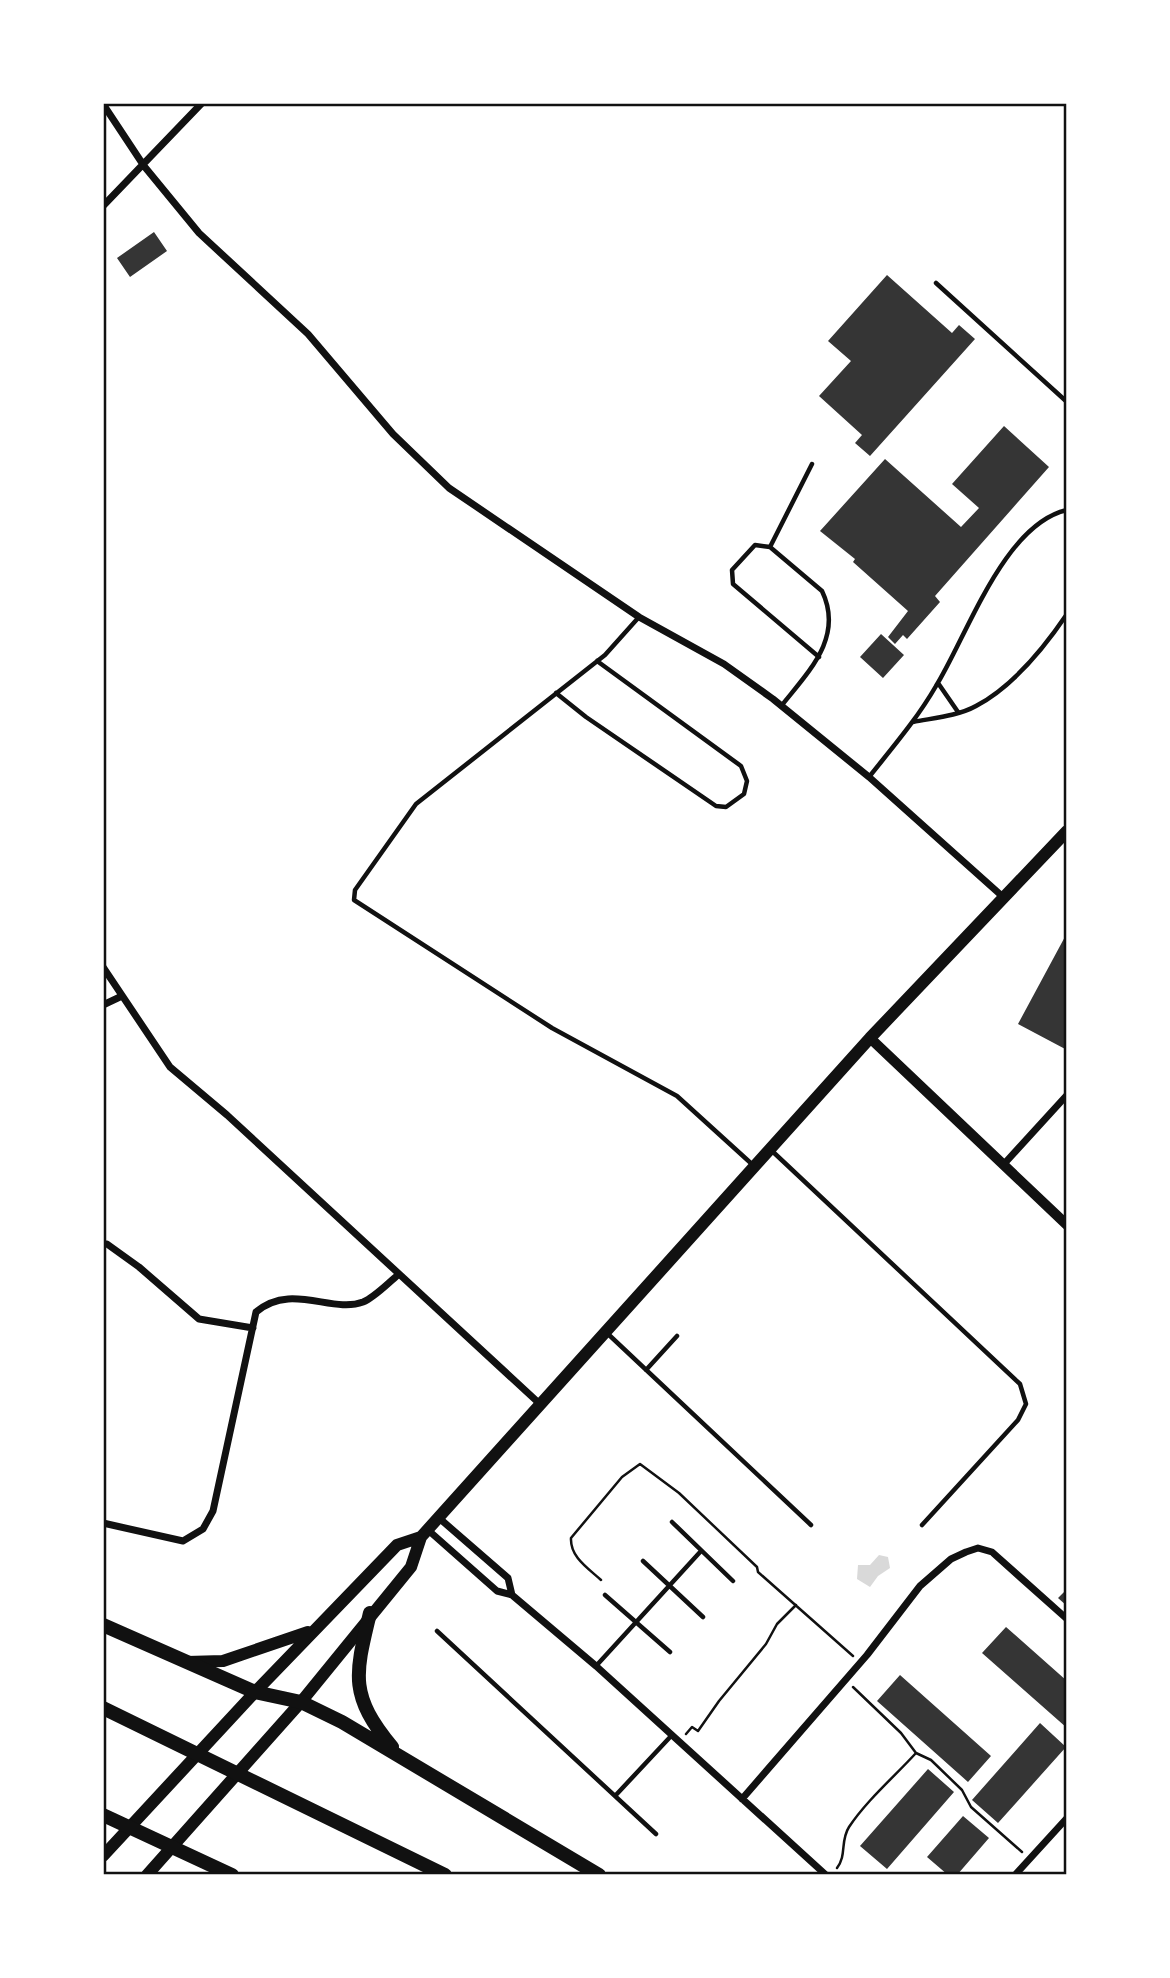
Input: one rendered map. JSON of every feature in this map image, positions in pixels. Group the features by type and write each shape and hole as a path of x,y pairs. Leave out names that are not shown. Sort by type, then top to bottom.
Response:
{"highway":[{"path":"370,1613 357,1681 371,1722 397,1753"},
{"path":"103,1626 255,1692 301,1702 397,1753 599,1875"},
{"path":"103,1708 176,1746 445,1875"},
{"path":"104,1816 232,1875"}],"main road":[{"path":"147,1875 301,1702 370,1613 411,1567 425,1534 439,1518 870,1038 1002,896 1067,831"},
{"path":"103,1856 312,1631 397,1545 425,1534"},
{"path":"186,1662 223,1661 312,1631"}],"street":[{"path":"103,205 144,166 202,103"},
{"path":"103,104 144,166 199,233 308,334 393,434 449,488 639,617 724,664 782,706 869,777 1002,896"},
{"path":"103,967 170,1067 227,1115 542,1406"},
{"path":"103,1005 122,996"},
{"path":"870,1038 1067,1225"},
{"path":"1004,1164 1067,1095"},
{"path":"103,1244 107,1244 139,1267 199,1319 253,1328"},
{"path":"103,1523 183,1541 203,1529 213,1511 256,1311 266,1303 307,1297 342,1303 362,1302 398,1275"},
{"path":"439,1518 508,1578 512,1595"},
{"path":"425,1534 497,1591 512,1595 596,1666 828,1875"},
{"path":"742,1799 845,1680 920,1586 939,1568 966,1552 978,1548 992,1552 1067,1619"},
{"path":"1015,1875 1067,1818"}],"lane":[{"path":"936,283 1067,402"},
{"path":"770,547 812,464"},
{"path":"869,777 912,722 938,683 998,569 1032,528 1055,512 1067,510"},
{"path":"782,706 819,657 829,630 826,600 822,591 770,547 755,545 750,548 732,570 733,584 819,657"},
{"path":"912,722 975,707 997,692 1041,649 1067,614"},
{"path":"639,617 597,661 416,804 355,890 354,900 552,1028 677,1096 755,1167"},
{"path":"556,693 586,718 716,806 726,807 744,794 747,781 741,766 597,661"},
{"path":"938,683 958,712"},
{"path":"1060,1102 1067,1108"},
{"path":"770,1150 1020,1384 1026,1404 1018,1420 922,1525"},
{"path":"607,1333 811,1525"},
{"path":"646,1370 677,1336"},
{"path":"672,1522 733,1581"},
{"path":"596,1666 701,1551"},
{"path":"643,1561 704,1617"},
{"path":"605,1595 670,1652"},
{"path":"437,1631 656,1834"},
{"path":"615,1796 672,1735"}],"path":[{"path":"679,1741 692,1727 698,1731 766,1644 777,1624 796,1605"},
{"path":"845,1680 901,1733 916,1753 931,1760 962,1790 971,1807 1030,1859"},
{"path":"828,1875 842,1861 844,1840 851,1824 916,1753"}],"shaded area":[{"path":"879,1555 888,1557 890,1568 878,1576 870,1587 857,1579 858,1565 870,1565"}],"building":[{"path":"154,232 167,251 130,277 117,258"},
{"path":"887,275 952,333 959,325 975,339 870,456 855,443 862,435 819,396 851,361 828,341"},
{"path":"1004,426 1049,467 935,596 940,602 907,639 903,635 895,644 888,637 908,611 853,562 855,559 820,531 885,459 961,527 979,508 952,484"},
{"path":"881,634 904,655 883,678 860,657"},
{"path":"1067,933 1067,1050 1018,1024"},
{"path":"1067,1589 1067,1606 1058,1598"},
{"path":"1006,1627 1067,1681 1067,1728 982,1653"},
{"path":"900,1675 991,1756 968,1782 877,1701"},
{"path":"1040,1723 1066,1747 998,1823 972,1800"},
{"path":"928,1769 954,1792 887,1869 860,1846"},
{"path":"963,1816 989,1838 957,1875 948,1875 927,1857"}]}
